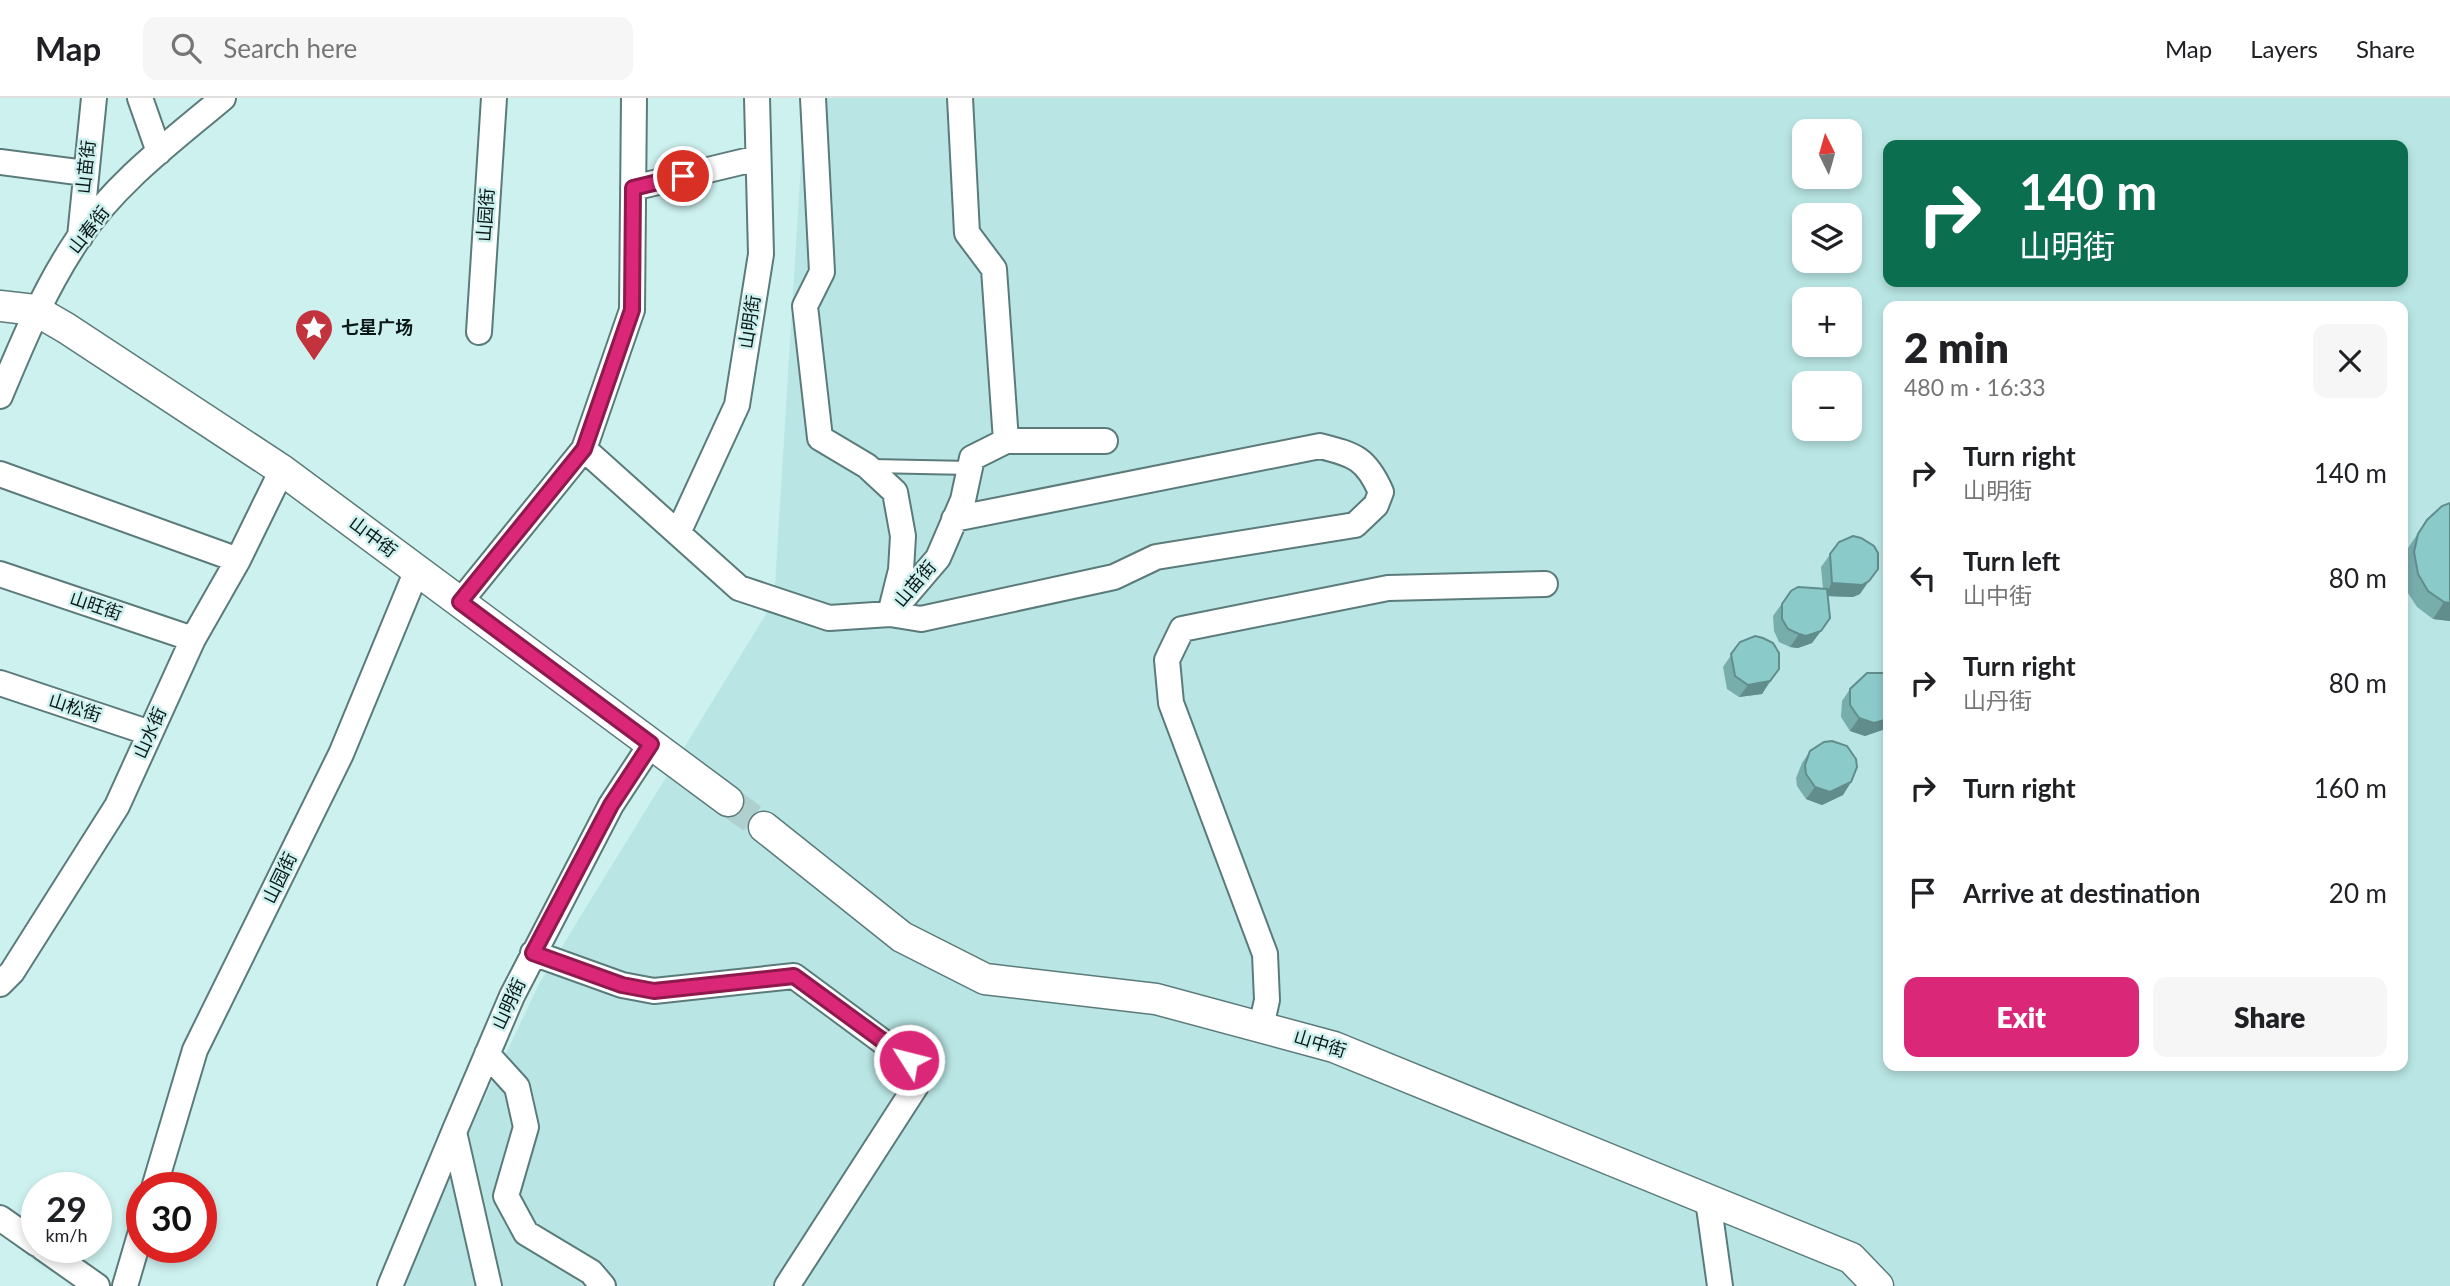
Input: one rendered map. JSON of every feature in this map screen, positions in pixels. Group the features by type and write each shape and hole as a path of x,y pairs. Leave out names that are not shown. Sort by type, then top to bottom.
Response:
{"street":[{"name":"山苗街","path":"79,237 94,98"},
{"path":"140,98 159,152"},
{"name":"山春街","path":"0,396 35,310 79,237 136,172 223,98"},
{"name":"山园街","path":"479,332 494,98"},
{"path":"460,602 584,449 632,310 634,98"},
{"name":"山明街","path":"678,533 737,405 761,254 757,98"},
{"path":"813,98 822,272 805,306 820,438 867,466 895,492 903,536 901,570 890,614 921,619 1114,577 1156,557 1355,525 1376,505 1381,492 1372,471 1355,455 1320,446 954,519"},
{"path":"960,98 967,233 994,270 1006,441"},
{"path":"633,188 758,158"},
{"path":"0,162 85,173"},
{"name":"山中街","path":"0,306 35,310 282,470 728,801"},
{"path":"970,467 972,458 1006,441 1105,441"},
{"name":"山苗街","path":"584,449 739,588 829,618 890,614 938,558 954,519 970,467"},
{"name":"山水街","path":"0,984 12,972 117,806 193,639 238,560 282,470"},
{"path":"0,474 238,560"},
{"name":"山园街","path":"159,1172 195,1050 341,754 417,570"},
{"name":"山旺街","path":"0,574 193,639"},
{"path":"1261,1027 1266,1000 1265,954 1171,703 1167,660 1182,629 1388,588 1545,584"},
{"name":"山松街","path":"0,683 150,733"},
{"name":"山明街","path":"390,1286 487,1054 533,953 611,805 651,744"},
{"name":"山中街","path":"764,827 902,937 985,979 1156,999 1334,1047 1851,1258 1878,1286"},
{"path":"533,953 622,985 654,991 794,976 909,1060 916,1086 787,1286"},
{"path":"487,1054 517,1087 526,1127 506,1196 526,1233 591,1272 603,1286"},
{"path":"454,1132 489,1286"},
{"path":"1708,1200 1720,1286"},
{"path":"0,1218 21,1233"},
{"path":"64,1263 97,1286"},
{"path":"125,1286 132,1263"}],"lane":[{"path":"867,466 970,467"}],"shaded area":[{"path":"805,98 2450,98 2450,1286 395,1286 539,984 774,601"}],"building":[{"path":"2450,503 2450,603 2428,591 2418,574 2414,552 2418,534 2427,520 2442,506"},
{"path":"1853,536 1874,546 1878,553 1878,569 1869,581 1862,585 1832,583 1830,554 1839,542"},
{"path":"1798,587 1827,589 1830,618 1821,631 1806,636 1788,629 1782,619 1782,604 1791,591"},
{"path":"1755,636 1773,643 1779,653 1779,669 1770,681 1748,685 1735,676 1731,654 1740,642"},
{"path":"1867,673 1883,673 1883,720 1874,723 1859,718 1850,705 1850,689"},
{"path":"1832,741 1847,746 1856,759 1857,767 1851,782 1830,792 1815,787 1806,774 1805,765 1810,751 1824,742"}],"tunnel":[{"path":"728,801 764,827"}],"place":[{"name":"七星广场","path":"314,362"}],"route":[{"path":"683,176 633,188 632,310 584,449 460,602 651,744 611,805 533,953 622,985 654,991 794,976 909,1060"}]}
